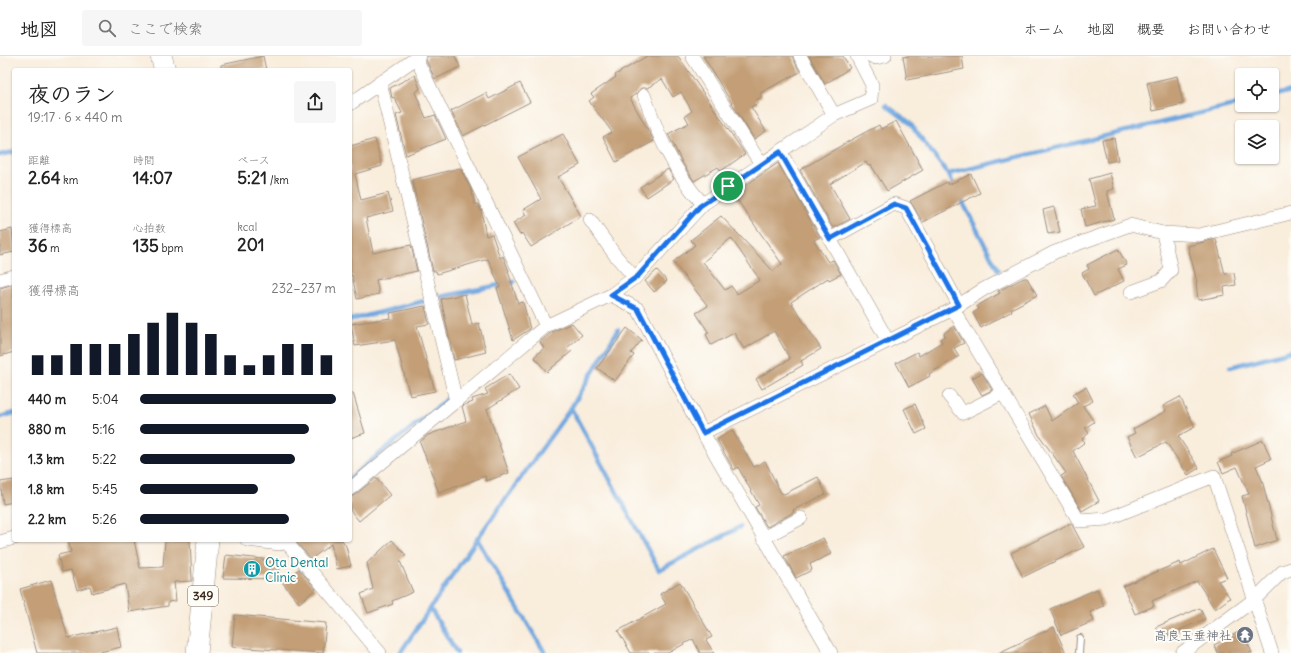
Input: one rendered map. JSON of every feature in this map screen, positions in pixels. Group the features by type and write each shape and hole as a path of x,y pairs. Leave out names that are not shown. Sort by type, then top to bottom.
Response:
{"highway":[{"path":"161,56 164,68"},
{"name":"349","path":"197,653 208,542"}],"street":[{"path":"692,56 761,164"},
{"path":"800,56 834,115"},
{"path":"352,487 546,326 611,295 635,278 702,204 834,115 870,99 872,85 857,56"},
{"path":"872,56 876,58 885,56"},
{"path":"352,103 417,57 546,326"},
{"path":"380,82 456,401"},
{"path":"644,95 663,145 688,187 702,204"},
{"path":"780,152 888,341"},
{"path":"830,239 894,204 906,208 956,307 1003,393 1079,521 1107,519 1214,476 1272,653"},
{"path":"703,433 956,307 984,289 1055,252 1130,226 1163,234 1199,235 1291,214"},
{"path":"590,220 615,255 635,278"},
{"path":"1132,292 1161,281 1171,270 1163,234"},
{"path":"0,280 12,277"},
{"path":"611,295 638,309 703,433 831,653"},
{"path":"949,396 963,412 1003,393"},
{"path":"763,538 801,518"},
{"path":"0,542 12,539"},
{"path":"264,542 280,544 285,542"},
{"path":"289,542 380,653"},
{"path":"1182,653 1255,599 1282,572 1291,569"}],"lane":[{"path":"1079,653 1080,638"}],"building":[{"path":"263,56 266,68 221,68 221,65"},
{"path":"427,56 455,56 460,67 435,79 426,60"},
{"path":"647,56 678,56 745,154 721,171 718,167 694,181 682,162 668,134 689,123 685,116 692,111 681,92 673,97 662,79 647,88 641,88 630,98 654,141 616,162 603,137 612,132 589,101 594,97 591,94 616,77 615,75"},
{"path":"703,56 792,56 800,72 760,93 762,97 756,100 758,103 751,107 766,131 754,139"},
{"path":"809,56 843,56 850,68 825,84"},
{"path":"962,56 964,69 907,80 903,57"},
{"path":"415,75 420,89 415,92 426,118 435,115 446,139 406,155 396,115 402,113 394,97 392,98 390,88"},
{"path":"1177,76 1183,104 1153,111 1147,83"},
{"path":"520,83 530,102 463,136 451,111 486,93 489,99"},
{"path":"896,121 923,170 887,191 871,165 868,166 866,162 830,184 850,219 833,228 800,170 879,125 881,129"},
{"path":"563,134 580,165 558,177 581,216 531,247 522,233 520,235 513,223 526,215 523,210 541,199 518,157"},
{"path":"1114,138 1118,160 1107,162 1102,140"},
{"path":"375,139 382,166 355,174 361,200 388,193 393,211 366,218 373,253 411,245 417,271 376,280 379,294 357,299 352,275 352,145"},
{"path":"778,163 820,237 814,240 828,262 833,260 841,274 829,280 828,278 791,302 821,349 801,361 803,365 762,389 756,379 790,359 774,331 744,349 734,333 711,345 706,334 709,333 696,313 708,306 673,262 695,245 691,240 721,216 773,271 782,264 733,194","holes":["731,238 760,280 737,294 731,286 725,290 703,262"]},
{"path":"460,168 471,189 475,204 478,204 481,210 486,236 492,234 500,258 503,256 509,271 518,303 523,302 530,329 513,340 497,288 500,287 488,259 437,274 436,271 433,271 412,180"},
{"path":"668,169 674,179 647,197 640,187"},
{"path":"1110,173 1114,189 1107,191 1114,219 1085,227 1081,209 1096,206 1089,179"},
{"path":"971,174 980,193 923,222 910,201 947,182 948,185"},
{"path":"1054,207 1060,232 1048,234 1043,210"},
{"path":"12,229 12,252 0,255 0,232"},
{"path":"1216,239 1225,274 1234,273 1236,285 1224,287 1225,295 1198,300 1197,282 1188,246"},
{"path":"1118,249 1127,265 1118,269 1124,281 1094,296 1082,273 1089,269 1087,265"},
{"path":"657,270 667,281 654,292 645,281"},
{"path":"1024,278 1027,278 1037,295 981,328 973,313 979,309 977,306 1000,293 998,291"},
{"path":"12,285 12,353 0,356 0,288"},
{"path":"465,294 472,325 479,323 486,352 454,360 441,299"},
{"path":"425,306 429,324 417,326 435,391 410,396 395,340 355,346 352,324 391,318 390,313"},
{"path":"572,323 582,335 568,347 572,351 547,372 534,357 544,348 540,342 552,332"},
{"path":"954,326 964,343 954,348 959,356 929,374 930,376 909,387 896,363 917,352 919,356 942,342 940,339 945,336 944,333"},
{"path":"627,328 642,340 631,353 634,355 615,381 597,368"},
{"path":"982,373 992,390 982,395 972,378"},
{"path":"509,374 519,389 487,409 509,473 486,481 485,476 439,493 420,442 428,435 466,421 462,406 473,402 472,399 488,394 485,389"},
{"path":"1086,387 1093,401 1083,406 1094,422 1085,428 1089,433 1082,439 1085,442 1073,451 1099,501 1082,511 1061,476 1066,473 1039,435 1029,414 1045,406 1052,421 1078,403 1073,394"},
{"path":"352,393 353,393 365,433 352,437"},
{"path":"1180,397 1195,427 1178,436 1199,468 1188,475 1166,442 1137,457 1127,437 1135,433 1133,429 1166,411 1163,406"},
{"path":"915,404 926,429 916,434 904,409"},
{"path":"732,430 754,467 765,461 781,493 784,494 818,477 826,494 793,510 794,512 767,527 755,507 759,505 738,467 734,470 717,440"},
{"path":"1263,440 1271,459 1256,466 1262,480 1277,540 1255,548 1242,496 1249,494 1237,467 1223,473 1218,462 1232,456 1231,454"},
{"path":"376,478 390,495 359,521 352,512 352,496"},
{"path":"12,480 12,502 3,504 0,482"},
{"path":"1071,523 1084,547 1023,577 1011,553"},
{"path":"823,538 831,554 810,564 812,570 796,578 784,556"},
{"path":"392,540 406,555 400,561 413,592 392,601 393,604 368,613 361,594 373,589 367,563"},
{"path":"68,542 134,542 140,568 163,567 165,542 190,542 192,581 174,582 176,601 168,602 168,606 129,612 125,584 92,593 90,586 77,590 71,570 62,572 58,555 71,552"},
{"path":"343,542 346,546 351,566 337,569 331,544 311,559 297,543"},
{"path":"1213,549 1227,578 1218,581 1230,598 1215,609 1197,581 1152,601 1154,606 1135,614 1123,586 1180,562 1181,565"},
{"name":"Ota Dental Clinic","path":"226,555 281,561 278,579 223,578"},
{"path":"299,569 316,589 299,603 282,582"},
{"path":"51,580 68,638 117,627 121,647 96,653 37,653 20,589"},
{"path":"680,582 712,637 706,640 714,653 700,653 693,639 668,653 631,653 618,631 666,604 660,594"},
{"path":"1097,589 1104,606 1090,612 1094,621 1061,635 1050,609"},
{"path":"1200,608 1205,619 1161,638 1156,627"},
{"path":"235,615 326,623 323,653 232,647"},
{"path":"1054,627 1066,653 998,653"},
{"path":"1242,630 1252,653 1218,653 1214,645"}],"waterway":[{"path":"1279,94 1291,91"},
{"path":"886,105 909,122 948,174 955,187"},
{"path":"948,174 1235,105"},
{"path":"0,155 12,152"},
{"path":"960,197 998,270"},
{"path":"352,319 440,297 514,282"},
{"path":"400,653 477,539 571,408 618,330"},
{"path":"1230,367 1291,351"},
{"path":"352,476 451,396"},
{"path":"571,408 659,570 740,527"},
{"path":"0,417 12,414"},
{"path":"477,539 545,653"},
{"path":"430,608 457,653"}],"place":[{"name":"Ota Dental Clinic","path":"252,569"},
{"name":"高良玉垂神社","path":"1245,635"}],"route":[{"path":"780,152 830,239 894,204 906,208 959,305 703,433 638,309 611,295 638,276 700,206 728,186 780,152"}]}
